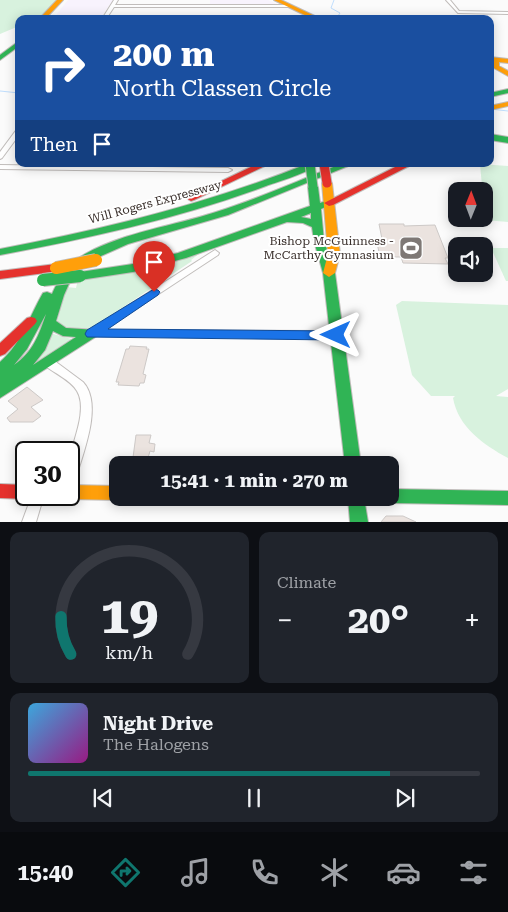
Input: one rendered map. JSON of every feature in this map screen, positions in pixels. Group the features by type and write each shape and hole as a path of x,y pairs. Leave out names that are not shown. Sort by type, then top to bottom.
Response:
{"main road":[{"path":"46,15 61,0"},
{"path":"50,15 61,0"},
{"path":"293,6 310,15"},
{"path":"0,53 15,41"},
{"path":"0,58 15,46"},
{"path":"494,59 508,61"},
{"path":"494,62 496,67 508,74"},
{"path":"498,103 508,91"},
{"path":"494,138 508,140"},
{"path":"38,245 183,202 258,167"},
{"name":"Will Rogers Expressway","path":"0,252 126,226 182,211 276,180 305,167"},
{"path":"313,167 322,191 334,254 329,273"},
{"path":"324,167 322,191 315,209 316,225 322,254 329,273 352,456"},
{"path":"1,389 40,347 60,290 68,274 94,254 109,247 223,214 340,167"},
{"path":"183,237 240,216 342,167"},
{"path":"322,191 349,194 402,167"},
{"path":"0,370 10,364 22,350 52,285 61,271 88,250 113,240 219,209 276,180"},
{"path":"315,209 322,191"},
{"path":"0,281 43,280 133,268 182,256 315,209"},
{"path":"285,219 306,220 316,225"},
{"path":"0,275 56,268 128,253"},
{"path":"0,351 30,324 42,308"},
{"path":"49,322 54,329 60,332 92,334"},
{"path":"1,389 92,334"},
{"path":"0,360 27,341"},
{"path":"0,491 15,492"},
{"path":"80,492 109,493"},
{"path":"399,496 508,498"},
{"path":"357,506 359,522"}],"street":[{"path":"106,15 116,0"},
{"path":"448,0 458,12 508,13"},
{"path":"112,6 293,6"},
{"path":"0,156 15,135"},
{"path":"0,167 15,167"},
{"path":"172,167 228,170"},
{"path":"92,334 215,253"},
{"path":"92,334 336,335"},
{"path":"48,362 82,390 86,402 86,420 80,442"},
{"path":"29,522 34,506"}],"shaded area":[{"path":"68,0 113,0 103,15 56,15"},
{"path":"210,0 268,0 279,5 210,5"}],"green space":[{"path":"0,0 56,0 43,15 15,15 15,28 0,34"},
{"path":"494,165 508,166 508,222 493,221 493,182 482,182 480,167 494,167"},
{"path":"493,248 508,248 508,281 506,281 493,252"},
{"path":"204,250 192,261 95,326 89,329 56,326 66,287 76,288 78,279"},
{"path":"402,301 508,305 508,389 496,396 508,397 508,458 481,441 466,426 456,408 453,398 455,396 431,396 412,375 396,305"},
{"path":"50,333 75,340 0,387"}],"building":[{"name":"Bishop McGuinness - McCarthy Gymnasium","path":"379,224 404,224 404,226 435,225 448,258 445,258 448,264 403,263 401,257 380,257 376,238 382,239"},
{"path":"130,346 147,347 146,349 149,349 143,374 146,375 144,383 140,383 139,386 118,385 119,382 116,382 126,349 129,349"},
{"path":"27,387 43,400 31,407 41,416 33,422 10,422 7,418 18,409 8,401"},
{"path":"136,435 151,435 149,443 155,444 154,452 150,451 149,456 133,456"},
{"path":"386,516 403,516 416,522 381,522"}],"waterway":[{"path":"334,0 331,8 340,13 339,15"},
{"path":"0,91 15,93"},
{"path":"494,109 508,111"}],"traffic: fast":[{"path":"0,58 15,46"},
{"path":"494,94 508,91"},
{"path":"494,138 508,140"},
{"path":"0,252 40,245 160,217 238,193 306,167"},
{"path":"310,167 313,187"},
{"path":"0,381 22,366 37,352 45,337 62,285 75,267 88,257 124,241 224,213 341,167"},
{"path":"313,187 319,241 329,273 352,456"},
{"path":"80,276 133,268 182,256 329,203"},
{"path":"289,219 305,220 316,225"},
{"path":"43,280 80,276"},
{"path":"0,370 23,346 34,327 47,296"},
{"path":"49,322 63,332 92,333"},
{"path":"0,393 92,333"},
{"path":"399,496 508,498"},
{"path":"357,506 359,522"}],"traffic: slow":[{"path":"46,15 60,0"},
{"path":"277,0 309,15"},
{"path":"494,59 508,61"},
{"path":"496,60 496,67 508,74"},
{"path":"494,107 508,104"},
{"path":"327,183 334,254 329,273"},
{"path":"56,268 96,260"},
{"path":"80,492 109,493"}],"traffic: jam":[{"path":"191,198 258,167"},
{"path":"324,167 327,183"},
{"path":"329,203 402,167"},
{"path":"0,275 56,268"},
{"path":"0,351 31,321"},
{"path":"0,491 15,492"}],"place":[{"name":"Bishop McGuinness - McCarthy Gymnasium","path":"411,248"}],"route":[{"path":"154,292 92,334 336,335"}]}
